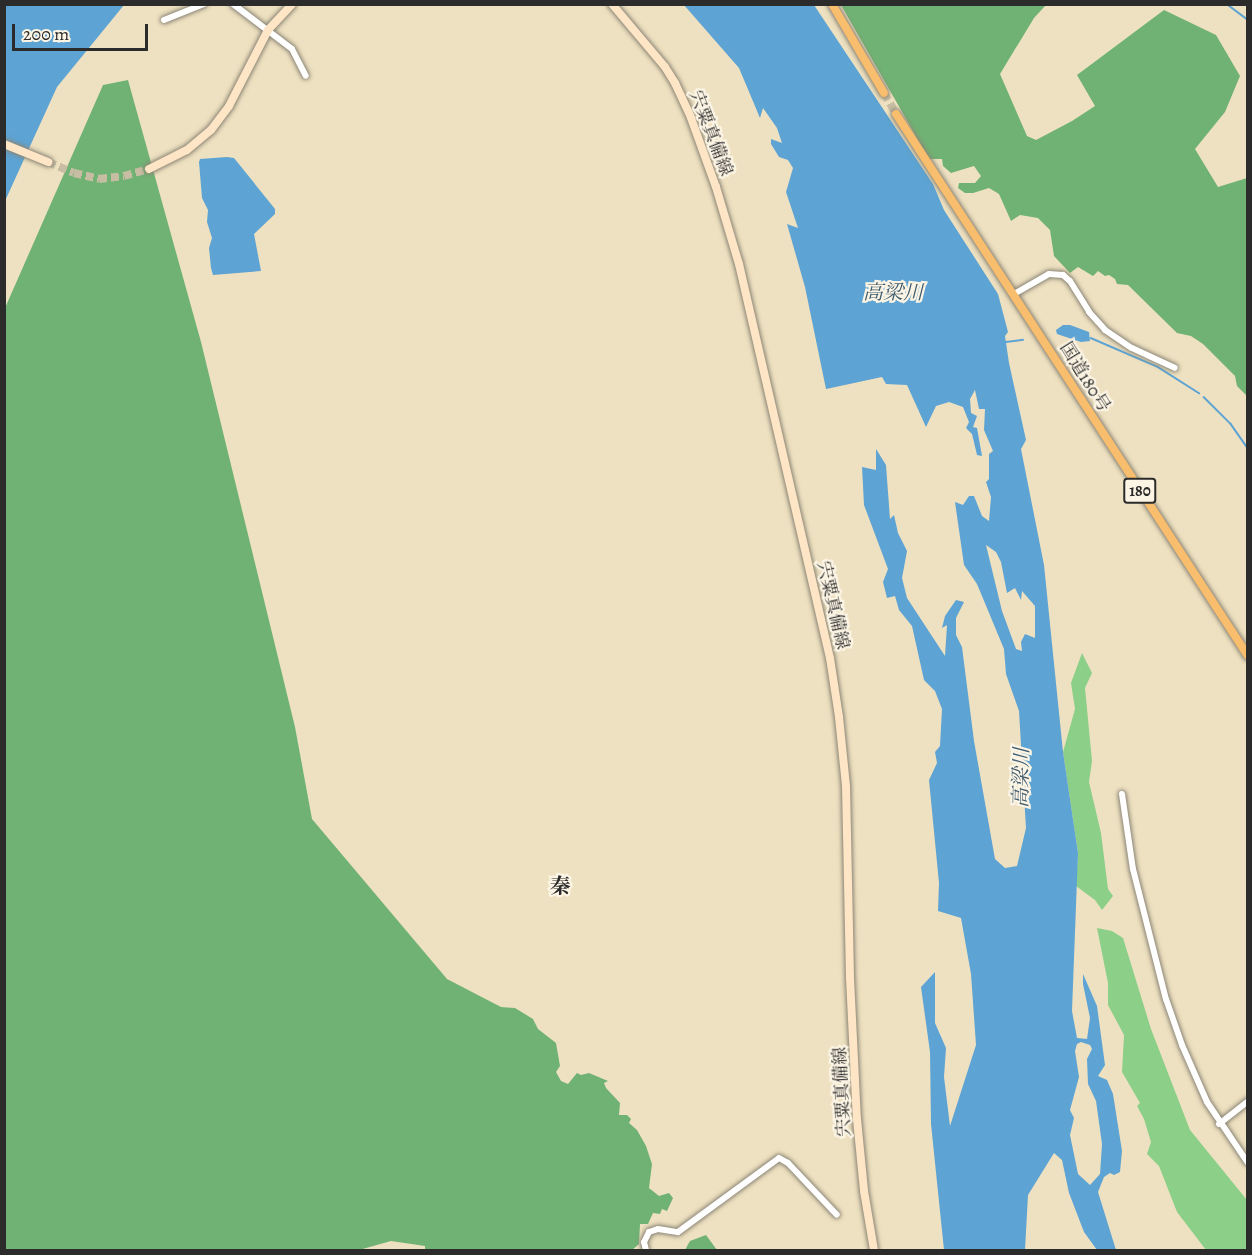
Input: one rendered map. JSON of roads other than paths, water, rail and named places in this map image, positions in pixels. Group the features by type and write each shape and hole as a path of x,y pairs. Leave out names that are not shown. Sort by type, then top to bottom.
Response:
{"highway":[{"path":"832,4 882,91"},
{"name":"国道180号","path":"897,114 1065,377 1248,656"}],"main road":[{"path":"148,169 187,150 211,130 229,106 268,30 292,4"},
{"name":"宍粟真備線","path":"612,4 665,67 675,83 691,118 716,187 740,264 828,650 840,717 845,777 850,978 857,1119 864,1191 874,1251"},
{"path":"4,144 48,162"}],"street":[{"path":"164,20 204,4"},
{"path":"233,4 292,49 306,76"},
{"path":"1014,294 1049,274 1063,275 1105,330 1132,348 1175,368"},
{"path":"1122,794 1132,869 1166,999 1182,1045 1220,1124 1248,1163"},
{"path":"1220,1124 1248,1101"},
{"path":"646,1251 644,1242 649,1232 658,1229 678,1232 779,1158 788,1163 837,1215"}],"water":[{"path":"5,5 124,5 57,87 5,201"},
{"name":"高梁川","path":"684,5 814,5 933,184 944,210 998,294 1008,332 1005,336 1009,363 1026,440 1021,449 1044,565 1063,752 1078,853 1072,1011 1077,1038 1087,1039 1090,1018 1083,974 1097,1006 1105,1065 1098,1076 1107,1080 1113,1094 1122,1151 1120,1172 1114,1175 1110,1173 1104,1177 1098,1192 1116,1250 1097,1250 1084,1232 1069,1193 1062,1160 1054,1153 1028,1195 1025,1250 944,1250 931,1124 930,1052 921,987 935,972 935,1023 946,1048 944,1077 950,1126 976,1045 971,974 961,918 938,911 939,883 929,780 937,763 935,752 940,746 942,709 935,691 924,680 912,626 899,610 895,596 887,598 883,582 888,569 864,505 862,467 876,470 876,449 886,465 890,519 894,515 898,533 907,551 902,578 907,598 945,656 947,625 942,628 945,616 956,600 964,602 956,618 956,635 962,647 974,741 995,859 1005,868 1017,866 1026,828 1019,711 1006,674 1004,649 977,584 964,565 955,502 963,505 969,496 974,496 982,516 989,521 991,497 986,482 989,479 989,454 993,451 984,430 985,409 979,409 975,390 970,399 971,413 977,416 973,427 977,428 982,456 977,455 972,434 966,428 969,422 963,407 949,402 936,406 926,427 907,385 886,384 882,377 826,389 805,287 787,224 798,228 786,192 793,168 788,160 779,157 771,144 771,139 782,143 777,128 763,108 760,118 739,68","holes":["986,545 996,552 1001,562 1007,593 1015,588 1021,600 1022,591 1035,606 1035,638 1025,634 1021,642 1022,651 1016,649 1002,611","1081,1042 1090,1045 1092,1049 1087,1059 1088,1084 1096,1101 1102,1144 1100,1174 1090,1185 1078,1174 1070,1135 1074,1118 1070,1110 1079,1077 1075,1051 1077,1044"]},
{"path":"234,158 275,209 275,214 254,234 261,271 213,275 209,248 212,238 207,222 208,210 202,198 199,162 200,159"},
{"path":"1063,325 1070,325 1089,332 1090,341 1081,342 1057,334 1056,330"}],"waterway":[{"path":"1227,4 1248,20"},
{"path":"1091,338 1158,367 1199,393"},
{"path":"1006,342 1023,340"},
{"path":"1204,397 1231,424 1248,448"}],"tunnel":[{"path":"884,93 896,114"},
{"path":"48,162 74,173 99,179 124,176 149,169"}],"district":[{"name":"秦","path":"560,886"}]}
